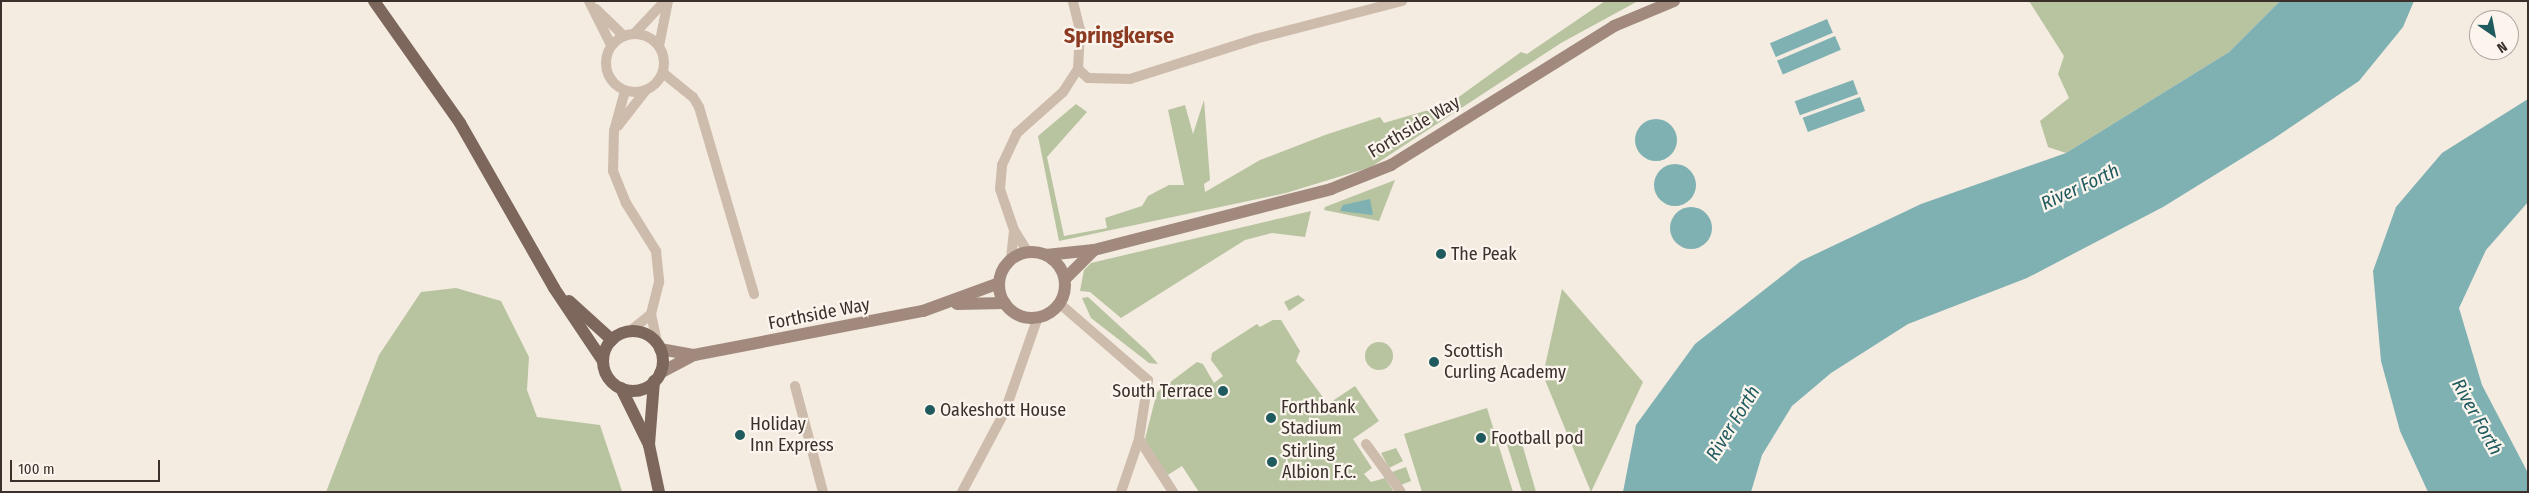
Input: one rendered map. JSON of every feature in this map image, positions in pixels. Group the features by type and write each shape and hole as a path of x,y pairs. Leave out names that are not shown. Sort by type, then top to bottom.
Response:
{"main road":[{"path":"374,1 460,123 554,288 603,361 606,375 621,388 649,446 659,492"},
{"path":"554,288 612,340"},
{"path":"603,361 612,340 629,332 644,334 658,346 657,377 649,446"},
{"path":"621,388 639,390 657,377"}],"street":[{"path":"646,90 625,91 608,75 605,63 611,45 629,35 667,1"},
{"path":"667,1 659,46 663,73 693,97 698,106 754,294"},
{"path":"1028,252 1014,230 1000,189 1008,150 1017,133 1063,92 1078,69 1080,30 1072,1"},
{"path":"1078,69 1088,78 1130,80 1255,39 1402,1"},
{"name":"Forthside Way","path":"1046,255 1094,250 1309,196 1391,165 1614,26 1674,1"},
{"path":"589,2 629,35 659,46"},
{"path":"589,2 611,45"},
{"path":"614,131 646,90 663,73"},
{"path":"625,91 614,131 613,171 656,250 658,282 651,314 658,346"},
{"path":"1014,230 1011,259 999,283 1005,304 1020,316 1038,317 1059,303 1065,279 1094,250"},
{"path":"1011,259 1028,252 1046,255 1065,279"},
{"name":"Forthside Way","path":"950,304 999,283"},
{"path":"1059,303 1148,380 1139,439 1121,492"},
{"name":"Forthside Way","path":"657,377 694,355 950,304 1005,304"},
{"path":"629,332 651,314"},
{"path":"962,492 1005,411 1038,317"},
{"name":"Forthside Way","path":"658,346 694,355"},
{"path":"795,386 823,492"},
{"path":"1139,439 1173,492"},
{"path":"1366,444 1401,492"}],"green space":[{"path":"1605,1 1638,1 1561,43 1371,167 1286,193 1059,241 1038,136 1076,104 1087,112 1047,157 1064,236 1107,228 1105,218 1142,206 1148,196 1169,185 1184,185 1168,110 1185,105 1193,134 1204,100 1210,180 1204,184 1205,192 1260,160 1325,135 1380,117 1384,123 1449,104 1521,52 1527,54"},
{"path":"2029,1 2280,1 2229,52 2066,153 2048,147 2040,121 2069,98 2058,74 2064,56"},
{"path":"1395,180 1379,221 1324,210 1325,207"},
{"path":"1311,211 1305,237 1272,233 1245,240 1121,318 1090,292 1080,291 1084,270 1091,263"},
{"path":"456,288 501,301 529,357 527,390 537,417 600,425 622,491 326,492 379,355 421,292"},
{"path":"1562,289 1643,382 1591,492 1543,375"},
{"path":"1298,295 1305,300 1289,311 1284,302"},
{"path":"1088,297 1148,352 1158,364 1149,363 1091,318 1082,298"},
{"name":"Forthbank Stadium","path":"1273,320 1281,320 1300,351 1296,361 1328,404 1355,386 1379,421 1353,439 1372,468 1364,474 1371,482 1385,478 1394,492 1199,492 1182,466 1166,476 1145,439 1157,392 1197,362 1203,364 1214,383 1223,376 1211,360 1212,353 1257,324 1260,327"},
{"path":"1379,342 1389,346 1393,356 1389,366 1379,370 1369,366 1365,356 1369,346"},
{"path":"1487,408 1513,492 1422,492 1404,434"},
{"path":"1519,433 1536,492 1522,492 1505,438"},
{"path":"1396,448 1403,461 1389,468 1381,453"},
{"path":"1406,467 1411,481 1401,485 1392,472"}],"water":[{"name":"River Forth","path":"2280,1 2414,1 2403,27 2359,81 2273,139 2163,207 2027,278 1908,324 1831,373 1792,406 1762,455 1751,492 1623,492 1636,425 1695,344 1801,261 1921,204 2066,153 2229,52"},
{"path":"1827,19 1833,33 1776,57 1770,43"},
{"path":"1835,36 1841,50 1783,74 1777,61"},
{"path":"1853,80 1858,94 1800,115 1795,101"},
{"path":"1860,97 1865,111 1808,132 1803,118"},
{"name":"River Forth","path":"2528,99 2528,202 2486,250 2459,308 2482,385 2528,473 2528,492 2428,492 2400,431 2381,361 2373,271 2396,207 2442,153"},
{"path":"1656,119 1671,125 1677,140 1671,155 1656,161 1641,155 1635,140 1641,125"},
{"path":"1675,164 1690,170 1696,185 1690,200 1675,206 1660,200 1654,185 1660,170"},
{"path":"1370,199 1373,215 1340,211 1343,205"},
{"path":"1691,207 1706,213 1712,228 1706,243 1691,249 1676,243 1670,228 1676,213"}],"place":[{"name":"The Peak","path":"1441,254"},
{"name":"Scottish Curling Academy","path":"1434,362"},
{"name":"South Terrace","path":"1223,391"},
{"name":"Oakeshott House","path":"930,410"},
{"name":"Forthbank Stadium","path":"1271,418"},
{"name":"Holiday Inn Express","path":"740,435"},
{"name":"Football pod","path":"1481,438"},
{"name":"Stirling Albion F.C.","path":"1272,462"}],"district":[{"name":"Springkerse","path":"1119,36"}]}
